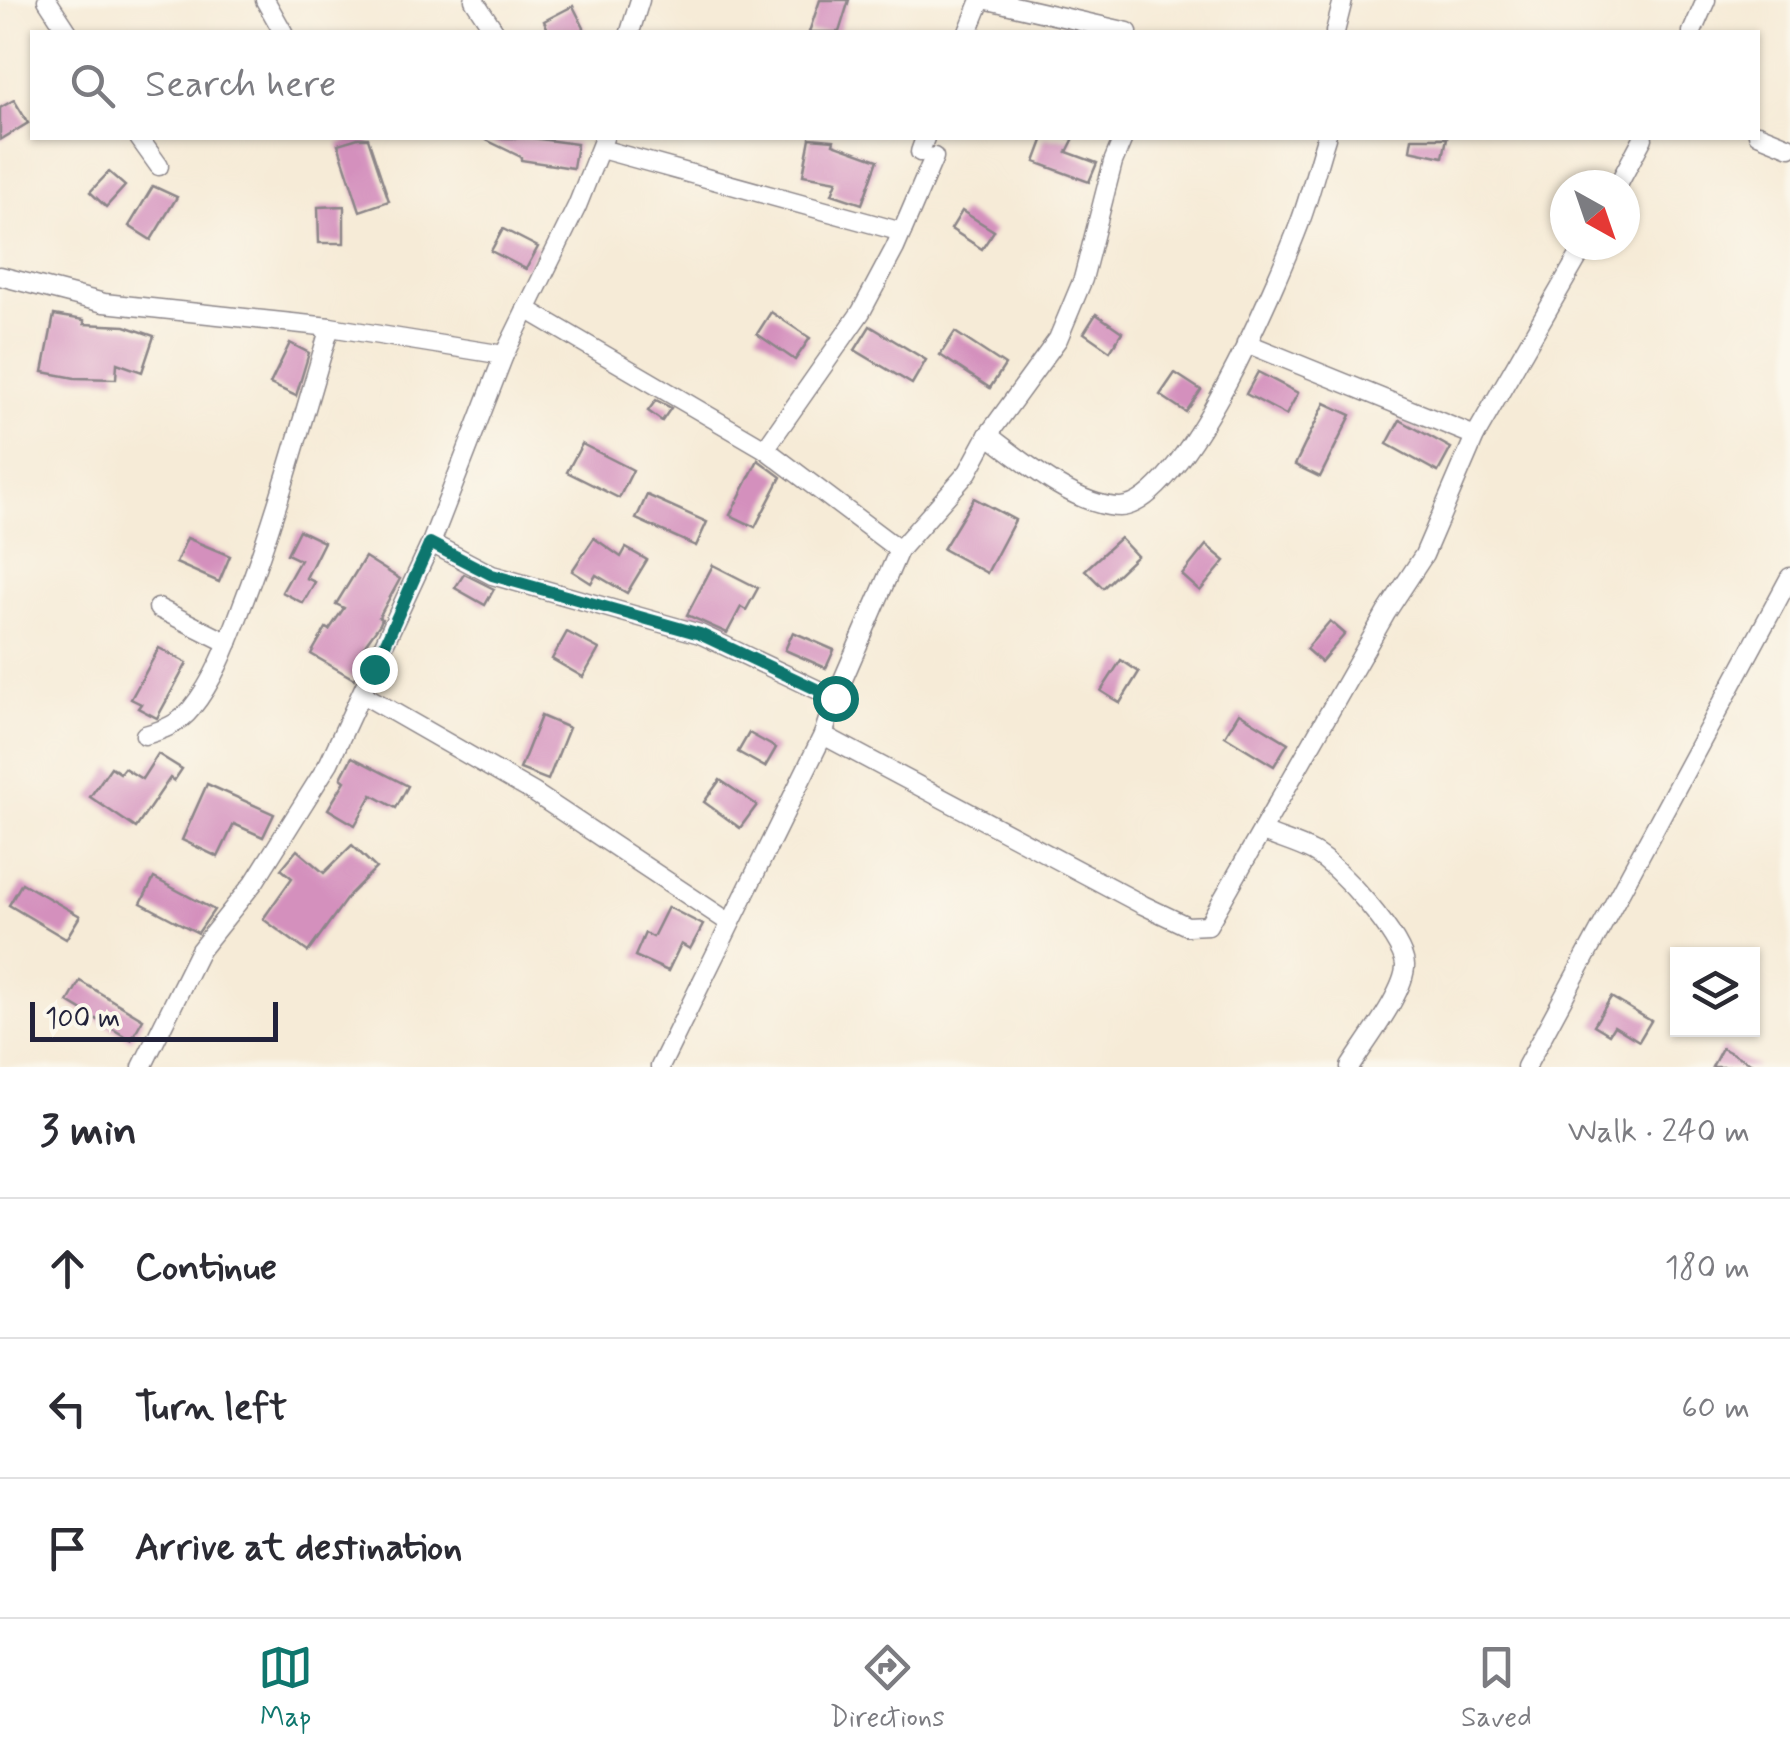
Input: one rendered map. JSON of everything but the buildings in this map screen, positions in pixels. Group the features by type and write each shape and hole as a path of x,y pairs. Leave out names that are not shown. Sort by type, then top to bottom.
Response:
{"street":[{"path":"47,0 67,30"},
{"path":"264,0 282,30"},
{"path":"474,0 494,30"},
{"path":"631,30 640,0"},
{"path":"1336,30 1343,0"},
{"path":"1693,30 1706,0"},
{"path":"970,30 992,1 1119,30"},
{"path":"1760,135 1790,147"},
{"path":"141,140 160,166"},
{"path":"660,1067 823,735 899,550 968,472 988,435 1058,340 1083,280 1122,140"},
{"path":"988,435 1037,472 1092,501 1123,507 1149,494 1177,466 1227,387 1299,225 1325,140"},
{"path":"1626,170 1643,140"},
{"path":"142,1067 200,950 255,881 329,763 430,543 504,355 577,206 603,143 902,232"},
{"path":"765,449 861,312 902,232 926,149"},
{"path":"823,735 1187,926 1208,925 1386,613 1424,555 1475,436 1576,260"},
{"path":"0,276 104,304 330,327 504,355"},
{"path":"526,309 765,449 899,550"},
{"path":"145,735 168,728 189,712 228,643 263,552 330,327"},
{"path":"1246,343 1475,436"},
{"path":"430,543 492,575 700,634 835,698"},
{"path":"1526,1067 1790,577"},
{"path":"158,608 228,643"},
{"path":"362,694 532,792 730,923"},
{"path":"1263,832 1316,853 1358,893 1397,944 1405,966 1398,989 1350,1067"}],"route":[{"path":"374,669 430,543 492,575 700,634 783,670 835,698"}]}
